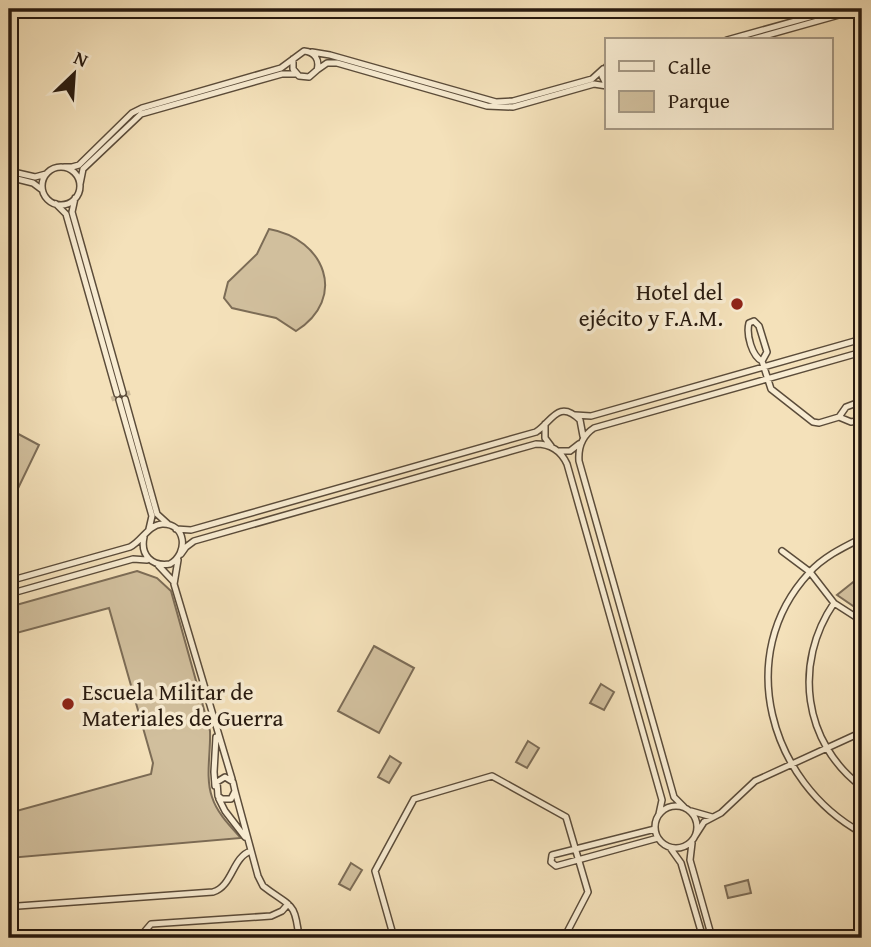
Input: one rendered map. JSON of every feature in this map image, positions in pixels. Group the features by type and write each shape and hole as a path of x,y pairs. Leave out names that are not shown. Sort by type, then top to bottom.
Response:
{"street":[{"path":"734,38 838,9"},
{"path":"855,9 862,16"},
{"path":"757,38 846,13 862,16"},
{"path":"307,51 314,54 318,60 317,70"},
{"path":"299,938 295,911 263,886 174,584 174,571 183,543 173,527 158,514 121,397 72,212 83,169 136,118 153,108 281,68 300,52 330,55 501,103 592,79 605,67"},
{"path":"293,59 293,69 299,76"},
{"path":"9,171 37,177 54,168 79,164 134,112 282,74 309,77 327,63 337,63 502,108 594,84 605,86"},
{"path":"605,67 602,79 605,83"},
{"path":"64,167 73,170 80,184"},
{"path":"43,191 42,182 46,174"},
{"path":"9,177 36,184 48,199 66,214 117,382 152,516 144,551 174,584"},
{"path":"56,204 67,204 75,198"},
{"path":"763,364 767,352 760,326 754,321 749,324 747,330 771,389 810,421 820,423 839,417 846,407 862,401"},
{"path":"9,581 130,547 160,524 191,530 536,432 556,413 591,416 763,364 862,339"},
{"path":"9,594 133,559 166,565 180,556 194,541 536,444 570,450 594,428 862,352"},
{"path":"571,413 583,424 579,461 674,797 687,809 697,825 690,860 712,938"},
{"path":"839,417 851,422 862,420"},
{"path":"545,424 545,438 563,456 567,464 662,800 654,829 658,838 680,860 703,938"},
{"path":"862,538 835,552 810,572 785,610 773,642 768,688 773,722 790,765 825,808 862,833"},
{"path":"782,551 810,572 834,603 862,621"},
{"path":"834,603 816,637 808,674 812,713 827,748 862,787"},
{"path":"215,723 218,796 225,811 242,831 251,848"},
{"path":"665,845 680,848 694,838 701,826 721,813 755,780 862,732"},
{"path":"394,938 376,868 417,797 496,776 564,814 580,859 588,896 564,938"},
{"path":"216,787 216,782 222,778 233,782"},
{"path":"218,796 229,800 235,791"},
{"path":"659,814 668,807 687,809 712,817"},
{"path":"654,829 577,850 555,853 551,862 559,866 658,838"},
{"path":"608,842 610,850"},
{"path":"18,906 213,892 228,883 242,857 251,848"},
{"path":"145,938 145,931 151,924 271,916 282,911 288,904"}],"green space":[{"path":"269,229 288,235 304,245 316,257 323,271 325,287 322,303 312,318 296,331 276,318 232,308 224,298 228,282 257,254"},
{"path":"9,429 39,445 9,507"},
{"path":"137,571 157,578 171,591 210,731 209,773 212,797 220,814 241,838 9,858 9,813 151,774 153,763 109,608 9,635 9,607"},
{"path":"862,575 862,612 837,595"},
{"path":"374,646 414,668 379,733 338,711"},
{"path":"601,684 614,692 604,710 590,703"},
{"path":"528,741 539,748 527,768 516,762"},
{"path":"390,756 401,763 389,783 378,777"},
{"path":"351,863 362,870 350,890 339,884"},
{"path":"748,880 751,893 728,898 725,886"}],"tunnel":[{"path":"127,391 129,398"},
{"path":"113,396 115,402"}],"place":[{"name":"Hotel del ejécito y F.A.M.","path":"737,304"},
{"name":"Escuela Militar de Materiales de Guerra","path":"68,704"}]}
